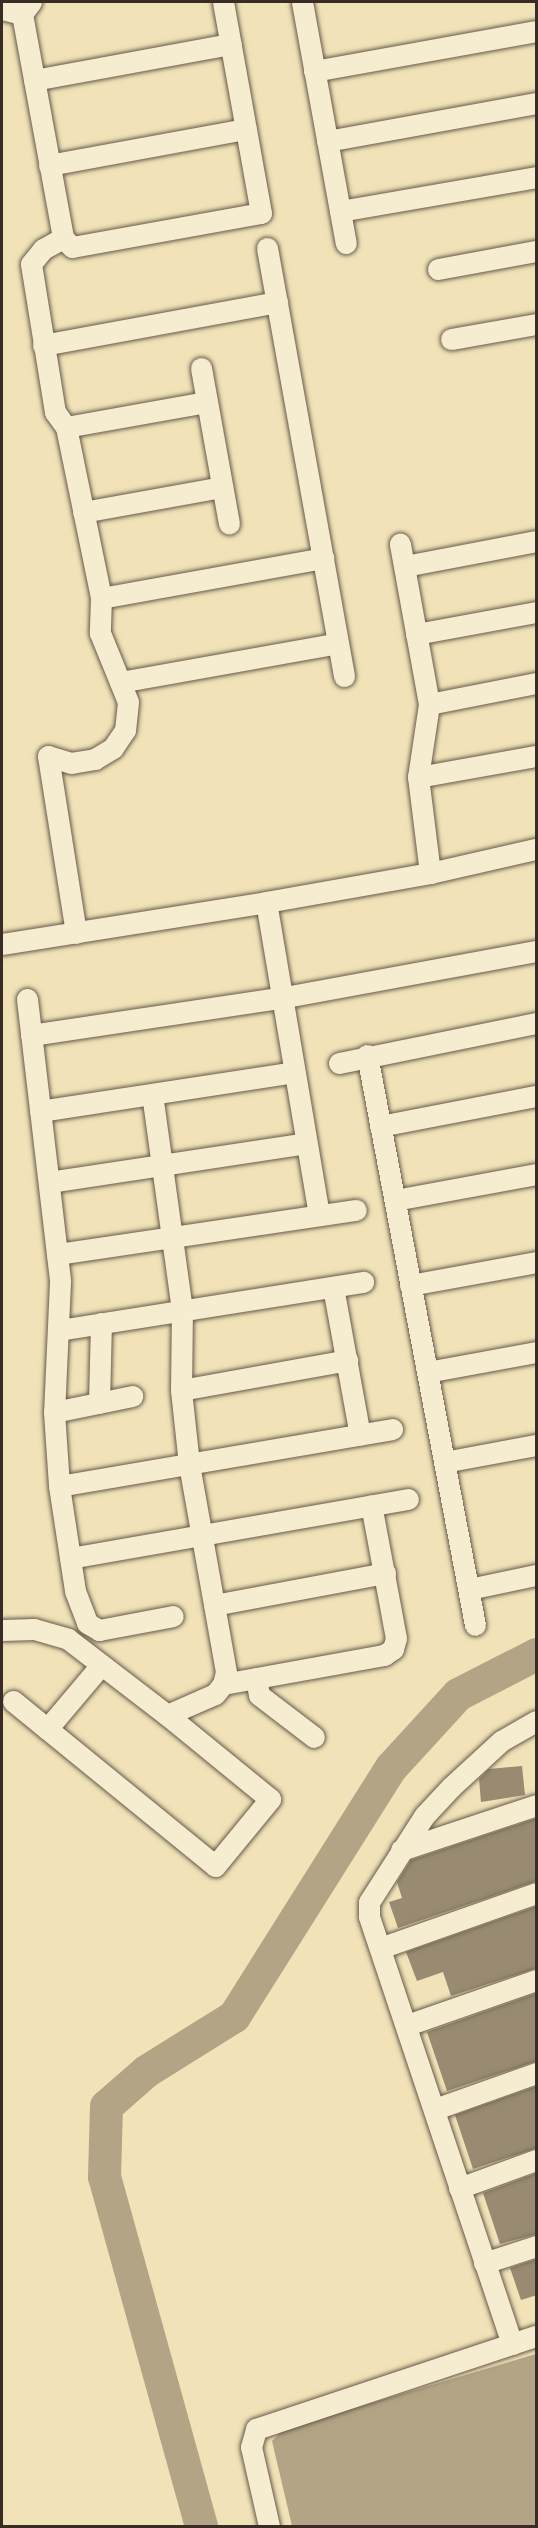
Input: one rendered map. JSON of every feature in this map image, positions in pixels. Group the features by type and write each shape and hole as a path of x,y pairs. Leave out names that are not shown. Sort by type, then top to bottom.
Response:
{"street":[{"path":"2,9 27,8 34,80 49,165 63,238 72,247 261,213 223,2"},
{"path":"302,2 346,243"},
{"path":"314,71 537,32"},
{"path":"34,80 231,44"},
{"path":"327,141 537,103"},
{"path":"49,165 246,129"},
{"path":"340,211 537,177"},
{"path":"63,238 42,249 31,264 55,412 66,427 100,597 100,633 128,702 125,730 113,748 94,759 71,763 48,756 76,933"},
{"path":"267,248 344,676"},
{"path":"438,269 537,251"},
{"path":"43,345 277,303"},
{"path":"451,339 537,324"},
{"path":"201,368 229,524"},
{"path":"66,427 207,402"},
{"path":"83,512 222,487"},
{"path":"405,566 537,541"},
{"path":"400,544 429,704 418,777 430,873"},
{"path":"100,597 323,558"},
{"path":"416,634 537,612"},
{"path":"120,682 338,643"},
{"path":"429,704 537,684"},
{"path":"418,777 537,756"},
{"path":"2,944 430,873 537,849"},
{"path":"266,902 280,998 319,1215"},
{"path":"32,1035 280,998 537,951"},
{"path":"27,999 57,1254 59,1330 54,1412 59,1486 75,1591 87,1623 99,1630 173,1616"},
{"path":"339,1063 367,1055 537,1023"},
{"path":"367,1055 475,1625"},
{"path":"40,1111 294,1072"},
{"path":"152,1095 161,1165 174,1237 182,1310 181,1390 189,1464 226,1672 223,1684 215,1694 167,1715"},
{"path":"380,1126 537,1096"},
{"path":"49,1182 306,1143"},
{"path":"395,1200 537,1174"},
{"path":"57,1254 356,1210"},
{"path":"410,1285 537,1262"},
{"path":"59,1330 363,1282"},
{"path":"333,1287 360,1435"},
{"path":"99,1402 101,1323"},
{"path":"427,1372 537,1352"},
{"path":"181,1390 347,1360"},
{"path":"54,1412 132,1396"},
{"path":"59,1486 392,1429"},
{"path":"444,1462 537,1445"},
{"path":"70,1558 408,1499"},
{"path":"223,1684 384,1655 393,1649 396,1638 371,1505"},
{"path":"214,1605 385,1573"},
{"path":"469,1589 537,1575"},
{"path":"2,1630 34,1629 68,1639 167,1715 270,1799 215,1866 13,1701"},
{"path":"47,1730 101,1665"},
{"path":"256,1678 259,1695 314,1737"},
{"path":"512,2344 459,2188 383,1947 369,1916 369,1902 424,1816 475,1762 501,1741 537,1721"},
{"path":"401,1850 537,1806"},
{"path":"383,1947 537,1893"},
{"path":"407,2025 537,1980"},
{"path":"435,2109 537,2073"},
{"path":"459,2188 537,2160"},
{"path":"484,2263 537,2246"},
{"path":"270,2526 251,2447 256,2429 537,2336"}],"shaded area":[{"path":"536,2354 536,2526 292,2526 272,2441 284,2429"}],"building":[{"path":"522,1766 525,1795 481,1802 479,1779 489,1769"},
{"path":"537,1818 537,1881 398,1928 389,1902 402,1898 397,1882 411,1860"},
{"path":"537,1906 537,1968 451,1996 443,1972 417,1981 406,1952"},
{"path":"537,1993 537,2061 447,2091 427,2032"},
{"path":"537,2086 537,2148 473,2169 455,2115"},
{"path":"537,2173 537,2234 500,2244 483,2193"},
{"path":"537,2259 537,2295 521,2300 510,2268"}],"waterway":[{"path":"201,2526 104,2177 106,2106 146,2071 234,2016 391,1767 458,1694 536,1654"}]}
